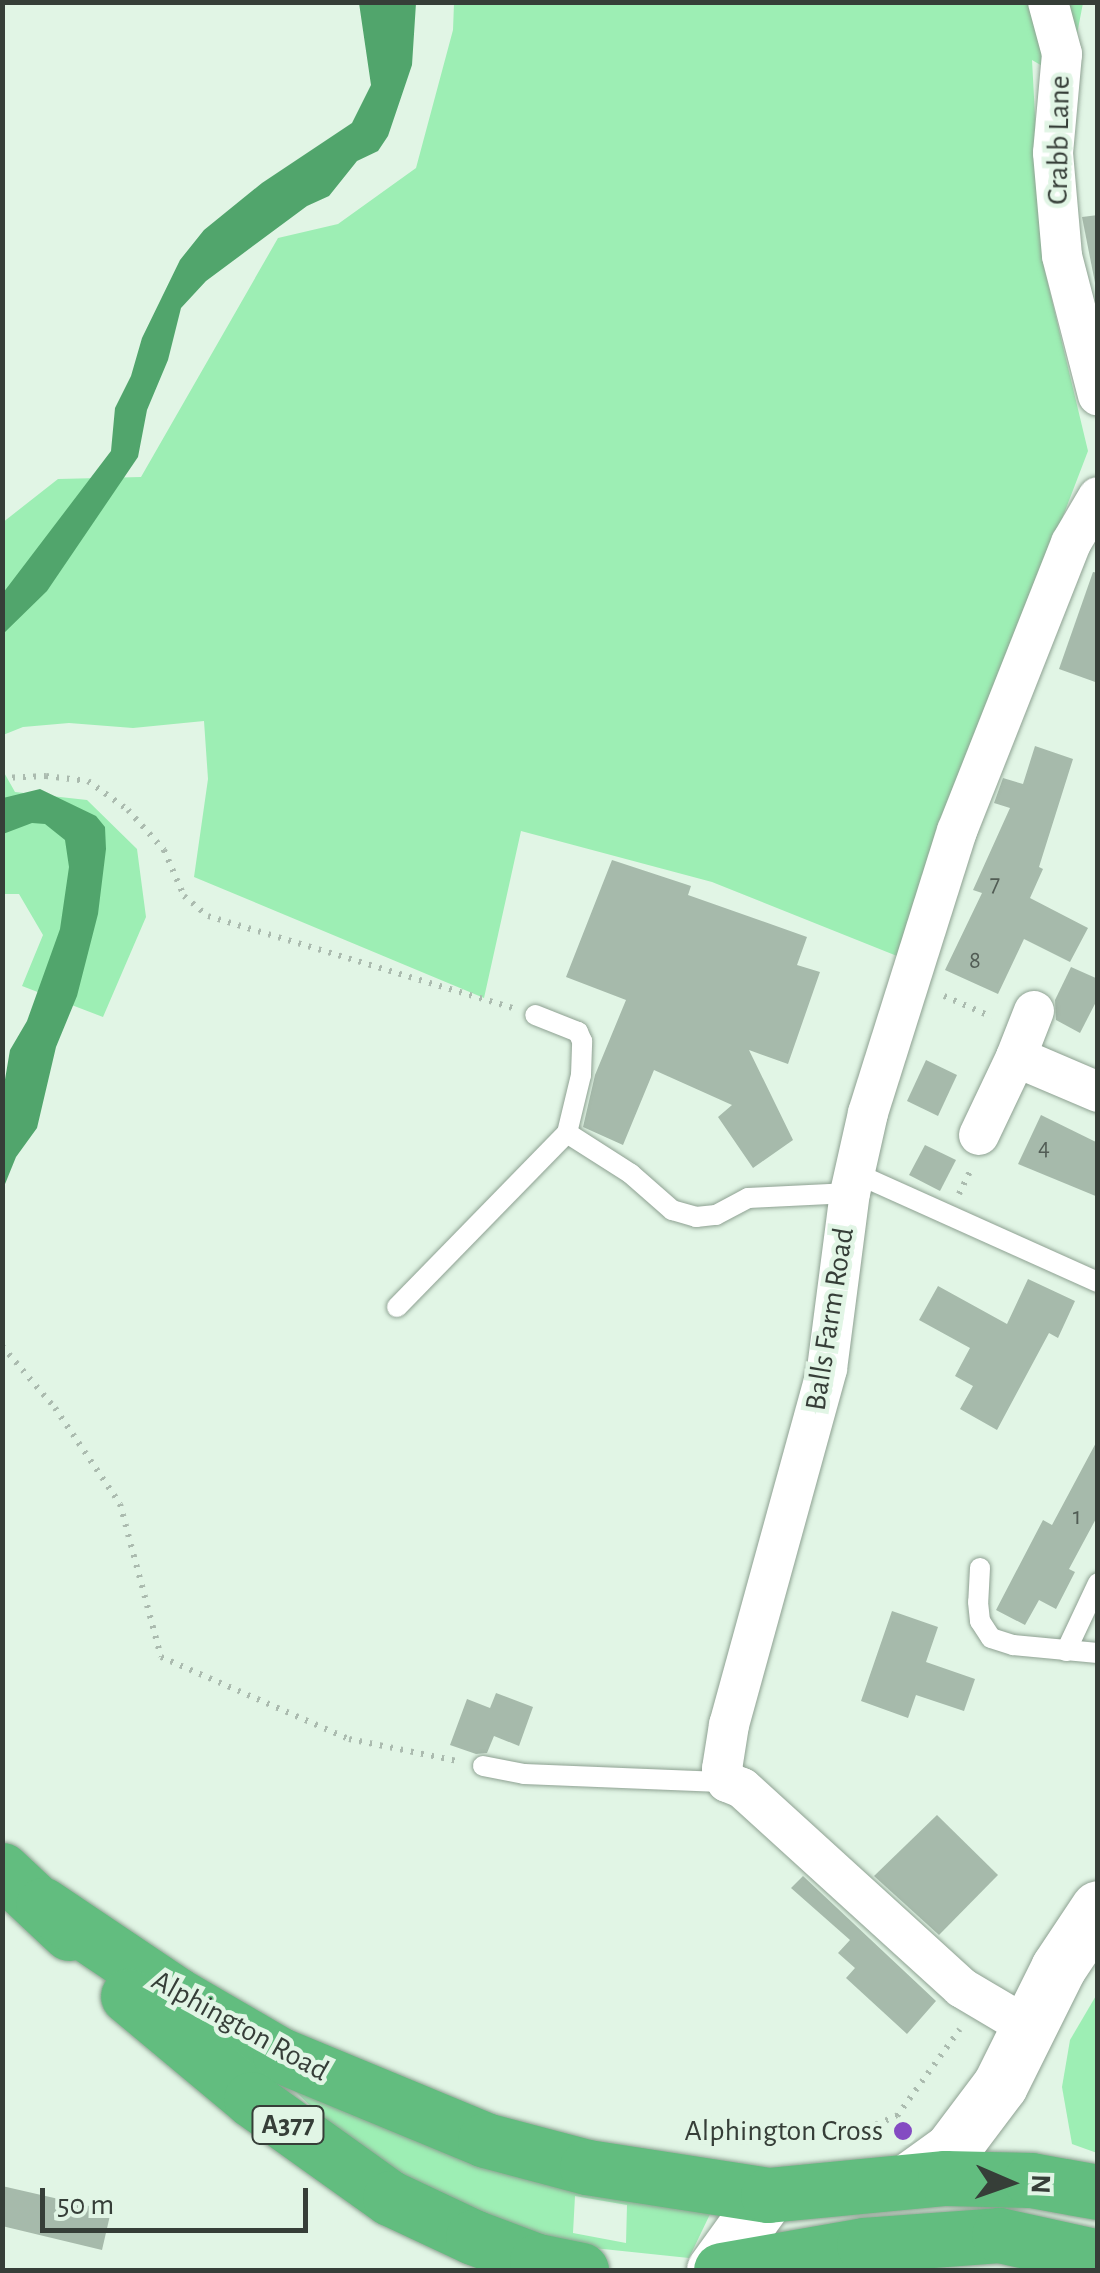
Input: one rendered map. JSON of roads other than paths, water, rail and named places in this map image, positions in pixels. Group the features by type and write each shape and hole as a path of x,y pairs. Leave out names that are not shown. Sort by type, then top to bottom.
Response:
{"highway":[{"name":"A377","path":"2,1870 43,1905"},
{"name":"Alphington Road","path":"43,1905 177,1995 280,2055 485,2140 587,2167 768,2195 908,2181 1032,2180 1098,2192"},
{"name":"Alphington Road","path":"43,1905 131,2000 251,2099 390,2198 472,2237 538,2261 581,2270"},
{"path":"718,2270 864,2245 999,2235 1098,2256"}],"street":[{"name":"Crabb Lane","path":"1048,2 1062,54 1053,154 1062,256 1098,395"},
{"name":"Balls Farm Road","path":"727,1782 722,1769 730,1725 786,1531 827,1368 852,1183 868,1113 957,831 1071,543 1098,498"},
{"path":"979,1135 1034,1011"},
{"path":"1016,1057 1098,1092"},
{"path":"727,1782 756,1800 962,1988 1028,2027"},
{"path":"908,2181 951,2150 1000,2085 1058,1968 1098,1908"},
{"path":"1000,2085 1013,2154 1032,2180"},
{"path":"718,2270 768,2195"},
{"path":"874,2270 940,2238"}],"lane":[{"path":"398,1307 567,1133 581,1076 582,1041 578,1032 535,1015"},
{"path":"567,1133 631,1174 672,1210 696,1217 716,1215 748,1198 852,1183 948,1214 1098,1282"},
{"path":"980,1568 980,1621 991,1638 1098,1653"},
{"path":"1066,1651 1098,1583"},
{"path":"483,1766 524,1774 727,1782"}],"place":[{"name":"Alphington Cross","path":"903,2131"}]}
